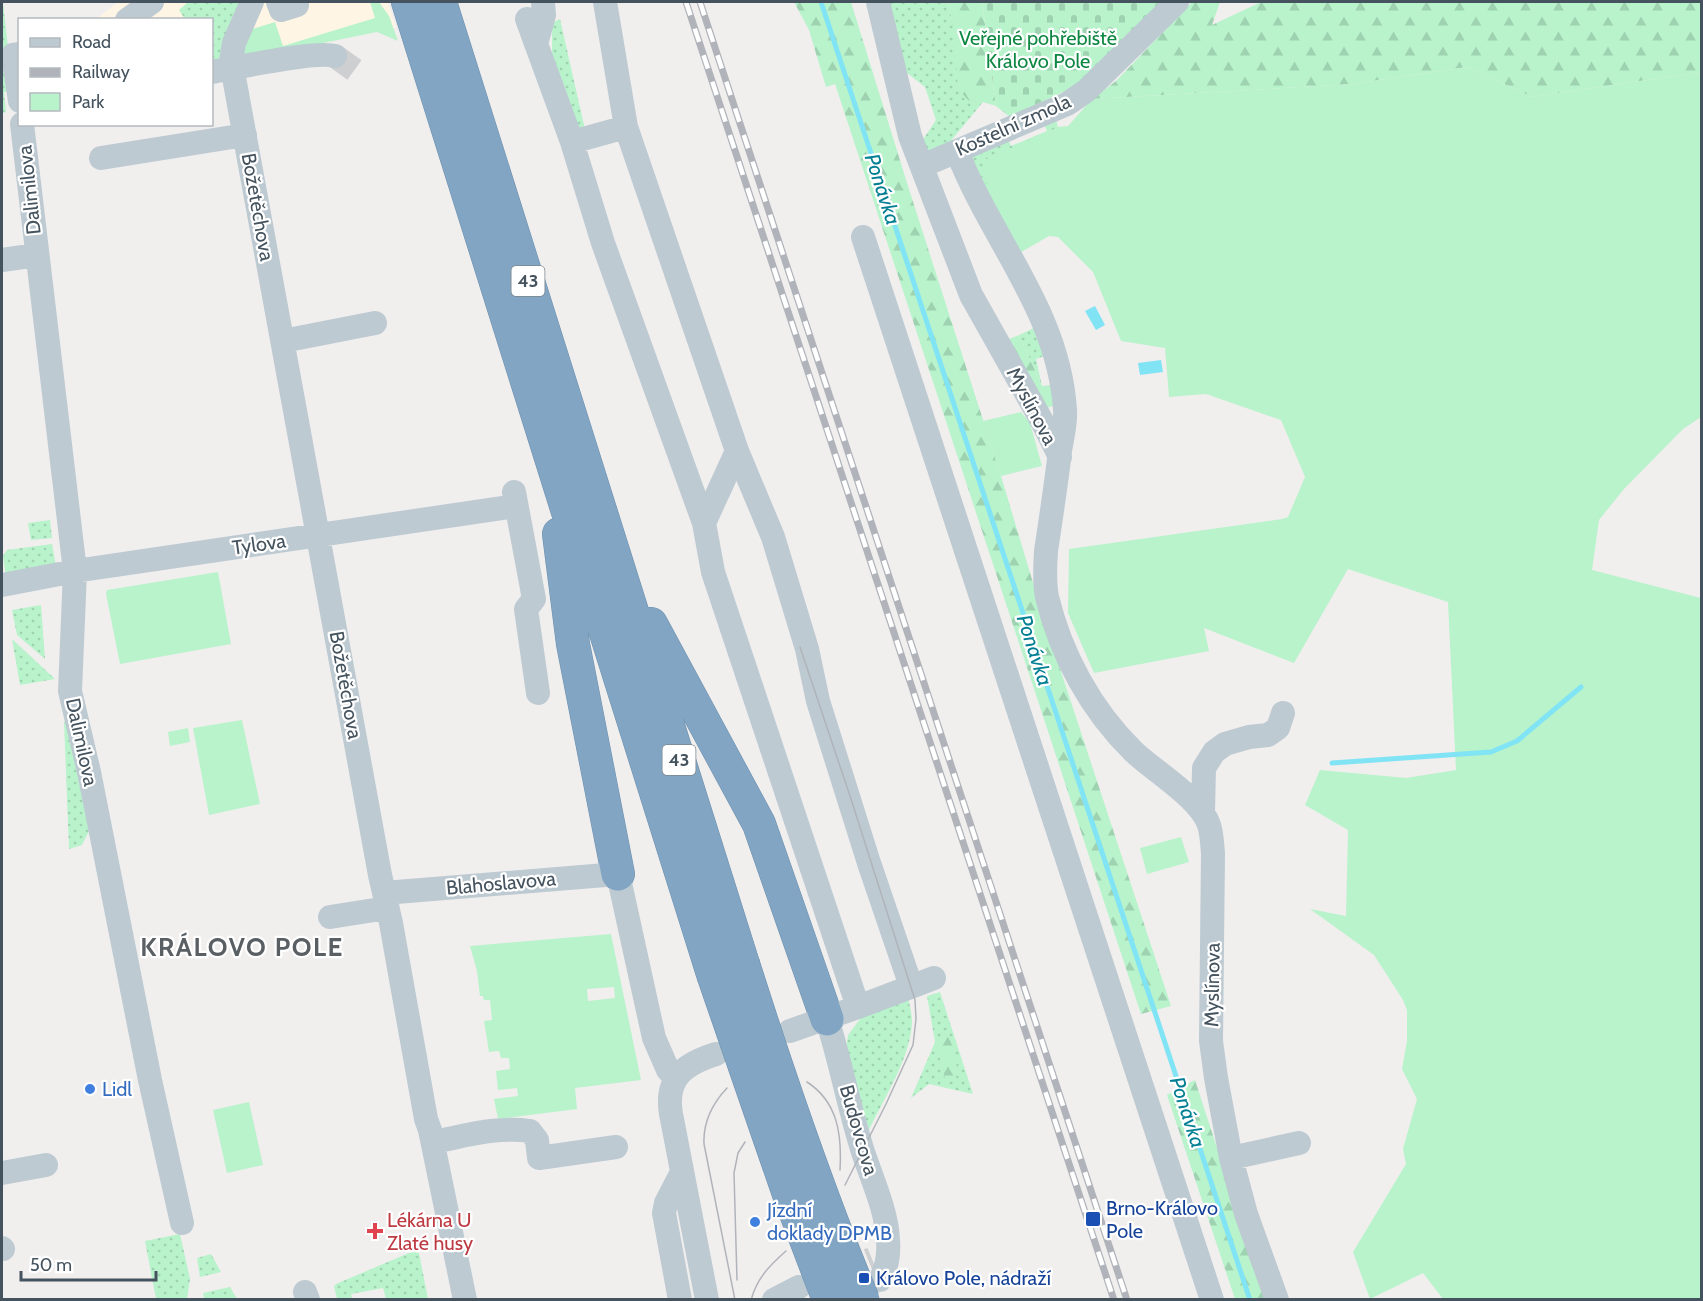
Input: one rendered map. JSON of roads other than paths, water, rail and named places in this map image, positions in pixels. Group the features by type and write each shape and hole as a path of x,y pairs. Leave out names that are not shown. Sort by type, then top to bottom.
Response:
{"highway":[{"name":"43","path":"408,2 549,452 728,969 785,1091 876,1273"},
{"name":"43","path":"440,2 614,556 791,1200 829,1299"},
{"path":"549,452 573,644 618,874"},
{"path":"614,556 759,824 827,1019"}],"street":[{"path":"222,70 252,2"},
{"path":"391,2 424,53"},
{"path":"536,44 544,15 543,2"},
{"path":"605,2 626,127 736,451 773,537 807,649 818,701 911,986"},
{"name":"Myslínova","path":"878,2 910,135 971,295 1060,457 1045,571 1047,595 1058,634 1074,672 1110,726 1134,752 1192,801 1203,812 1209,824 1213,853 1211,1041 1231,1158 1246,1214 1277,1299"},
{"name":"Kostelní zmola","path":"922,166 1067,104 1086,91 1177,2"},
{"path":"134,18 153,13"},
{"path":"527,19 572,142 603,243 704,523 713,572 858,1007"},
{"path":"18,54 13,55 18,92"},
{"path":"222,70 310,56 328,54 335,56"},
{"name":"Božetěchova","path":"222,70 245,135 426,1119 465,1299"},
{"name":"Dalimilova","path":"22,126 75,571 70,692 182,1223"},
{"path":"572,142 626,127"},
{"path":"101,158 245,135"},
{"path":"957,151 968,179 1023,277 1053,343 1065,413 1060,457"},
{"path":"863,237 1212,1299"},
{"name":"Dalimilova","path":"2,260 37,255"},
{"path":"283,341 375,323"},
{"path":"704,523 736,451"},
{"name":"Tylova","path":"2,585 75,571 318,535 515,498 534,599 526,609 538,693"},
{"name":"Myslínova","path":"1203,812 1204,768 1214,752 1225,744 1249,736 1277,737 1283,713"},
{"path":"618,874 654,1038 668,1070 676,1078"},
{"name":"Blahoslavova","path":"330,917 385,901 618,874"},
{"path":"790,1031 934,978"},
{"name":"Budovcova","path":"827,1019 887,1229 876,1273"},
{"path":"707,1299 669,1106 671,1087 676,1078 691,1064 716,1054"},
{"path":"432,1142 500,1129 519,1129 530,1131 537,1140 539,1158 616,1147"},
{"path":"1231,1158 1299,1143"},
{"path":"2,1173 46,1165"},
{"path":"680,1299 664,1213 666,1203 682,1172"},
{"path":"774,1299 800,1287"}],"water":[{"path":"1095,306 1105,325 1096,330 1085,311"},
{"path":"1161,360 1163,372 1140,375 1138,363"}],"waterway":[{"name":"Ponávka","path":"821,2 1250,1300"},
{"path":"1332,763 1491,752 1517,741 1581,687"}],"tunnel":[{"path":"335,56 364,77"},
{"path":"835,1274 872,1259"}],"tram line":[{"path":"800,647 915,1000 916,1019 913,1045 845,1185"},
{"path":"807,1082 826,1099 832,1109 839,1132 840,1170"},
{"path":"727,1088 717,1100 710,1114 705,1128 704,1144 735,1300"},
{"path":"737,1280 734,1173 738,1153 745,1142"},
{"path":"751,1300 765,1272 786,1251"}],"railway":[{"path":"686,2 1114,1300"},
{"path":"700,2 1127,1300"}],"place":[{"name":"Lidl","path":"90,1089"},
{"name":"Brno-Královo Pole","path":"1093,1219"},
{"name":"Jízdní doklady DPMB","path":"755,1222"},
{"name":"Lékárna U Zlaté husy","path":"375,1231"},
{"name":"Královo Pole, nádraží","path":"864,1278"}],"district":[{"name":"KRÁLOVO POLE","path":"242,947"}],"park label":[{"name":"Veřejné pohřebiště Královo Pole","path":"1038,50"}]}
